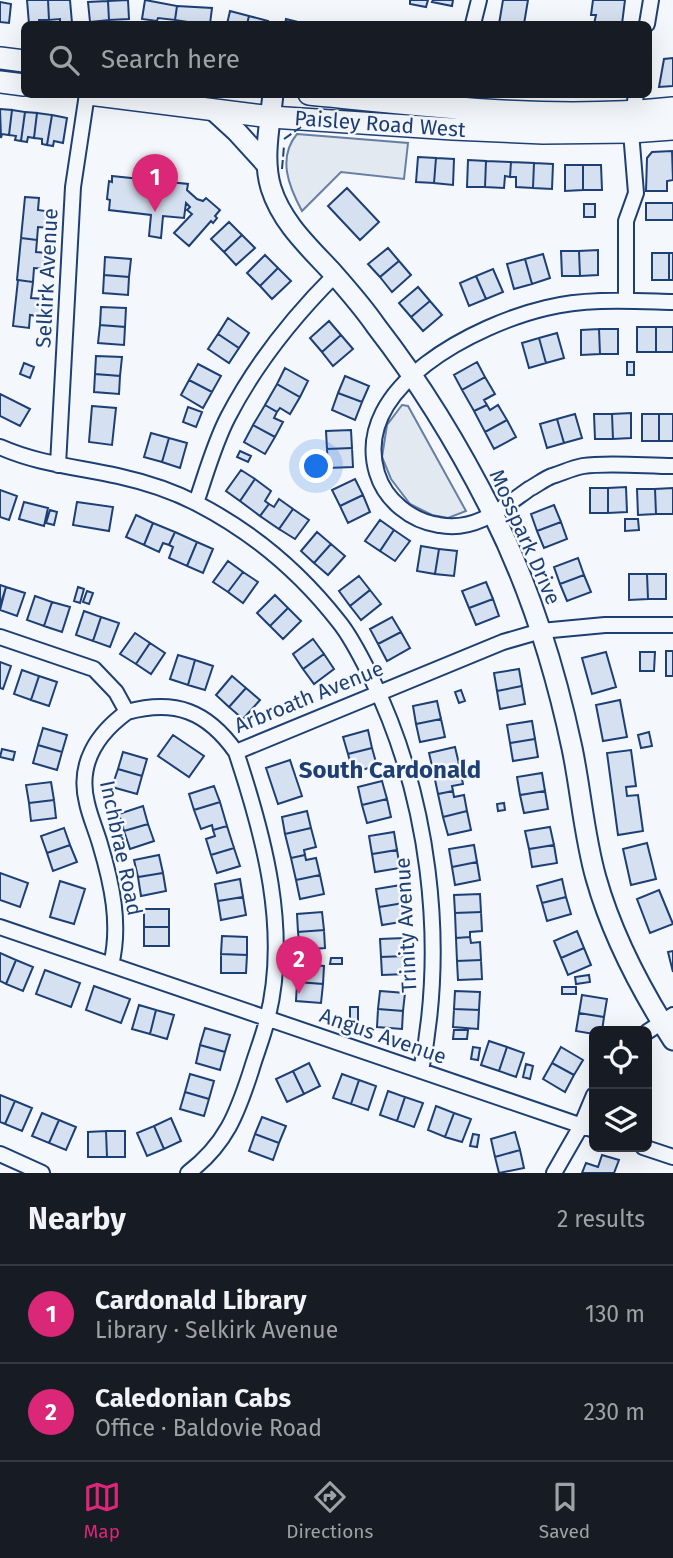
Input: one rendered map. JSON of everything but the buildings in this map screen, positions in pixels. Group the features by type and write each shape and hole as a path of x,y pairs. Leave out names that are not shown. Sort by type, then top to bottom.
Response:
{"main road":[{"path":"0,58 21,61"},
{"path":"0,82 21,85"},
{"name":"Paisley Road West","path":"119,98 271,117 456,111 634,113 673,108"},
{"name":"Paisley Road West","path":"344,98 456,111"},
{"name":"Paisley Road West","path":"634,113 673,129"}],"street":[{"path":"474,21 478,0"},
{"path":"648,21 651,0"},
{"name":"Selkirk Avenue","path":"58,465 74,187 87,98"},
{"name":"Mosspark Drive","path":"273,98 265,164 280,212 375,323 412,374 456,446 493,514 515,563 541,631 565,715 596,878 624,953 660,1023 673,1040"},
{"path":"213,110 265,164"},
{"path":"626,301 626,221 632,202 634,113"},
{"path":"196,503 228,418 251,376 277,338 335,275"},
{"path":"673,302 575,303 517,316 457,345 412,374 397,389 382,411 375,433 373,455 378,475 387,492 400,507 414,519 457,528 493,514 548,477 583,466 673,466"},
{"name":"Trinity Avenue","path":"0,447 32,459 119,476 196,503 238,525 298,575 341,623 378,692 400,746 419,821 429,888 432,943 431,999 421,1070"},
{"name":"Arbroath Avenue","path":"127,712 165,706 183,709 200,716 214,727 236,752 479,650 541,631 605,625 673,625"},
{"path":"0,637 94,668 117,692 127,712"},
{"name":"Inchbrae Road","path":"111,965 115,949 115,908 103,853 87,805 84,775 89,754 99,737 109,725 127,712"},
{"path":"188,1173 206,1159 222,1141 234,1119 268,1019 274,962 272,894 264,845 236,752"},
{"name":"Angus Avenue","path":"0,927 587,1128"},
{"path":"554,1173 587,1128"},
{"path":"652,1150 673,1157"},
{"path":"0,1154 42,1173"}],"shaded area":[{"path":"297,134 408,143 404,179 341,172 302,211 289,182 286,163 291,143"},
{"path":"402,405 408,406 466,511 448,518 432,515 410,504 391,479 382,457 387,425"}],"fence":[{"path":"284,139 301,127"},
{"path":"282,169 284,146"}],"place":[{"name":"Cardonald Library","path":"155,212"},
{"name":"Caledonian Cabs","path":"299,994"}],"district":[{"name":"South Cardonald","path":"390,770"}]}
